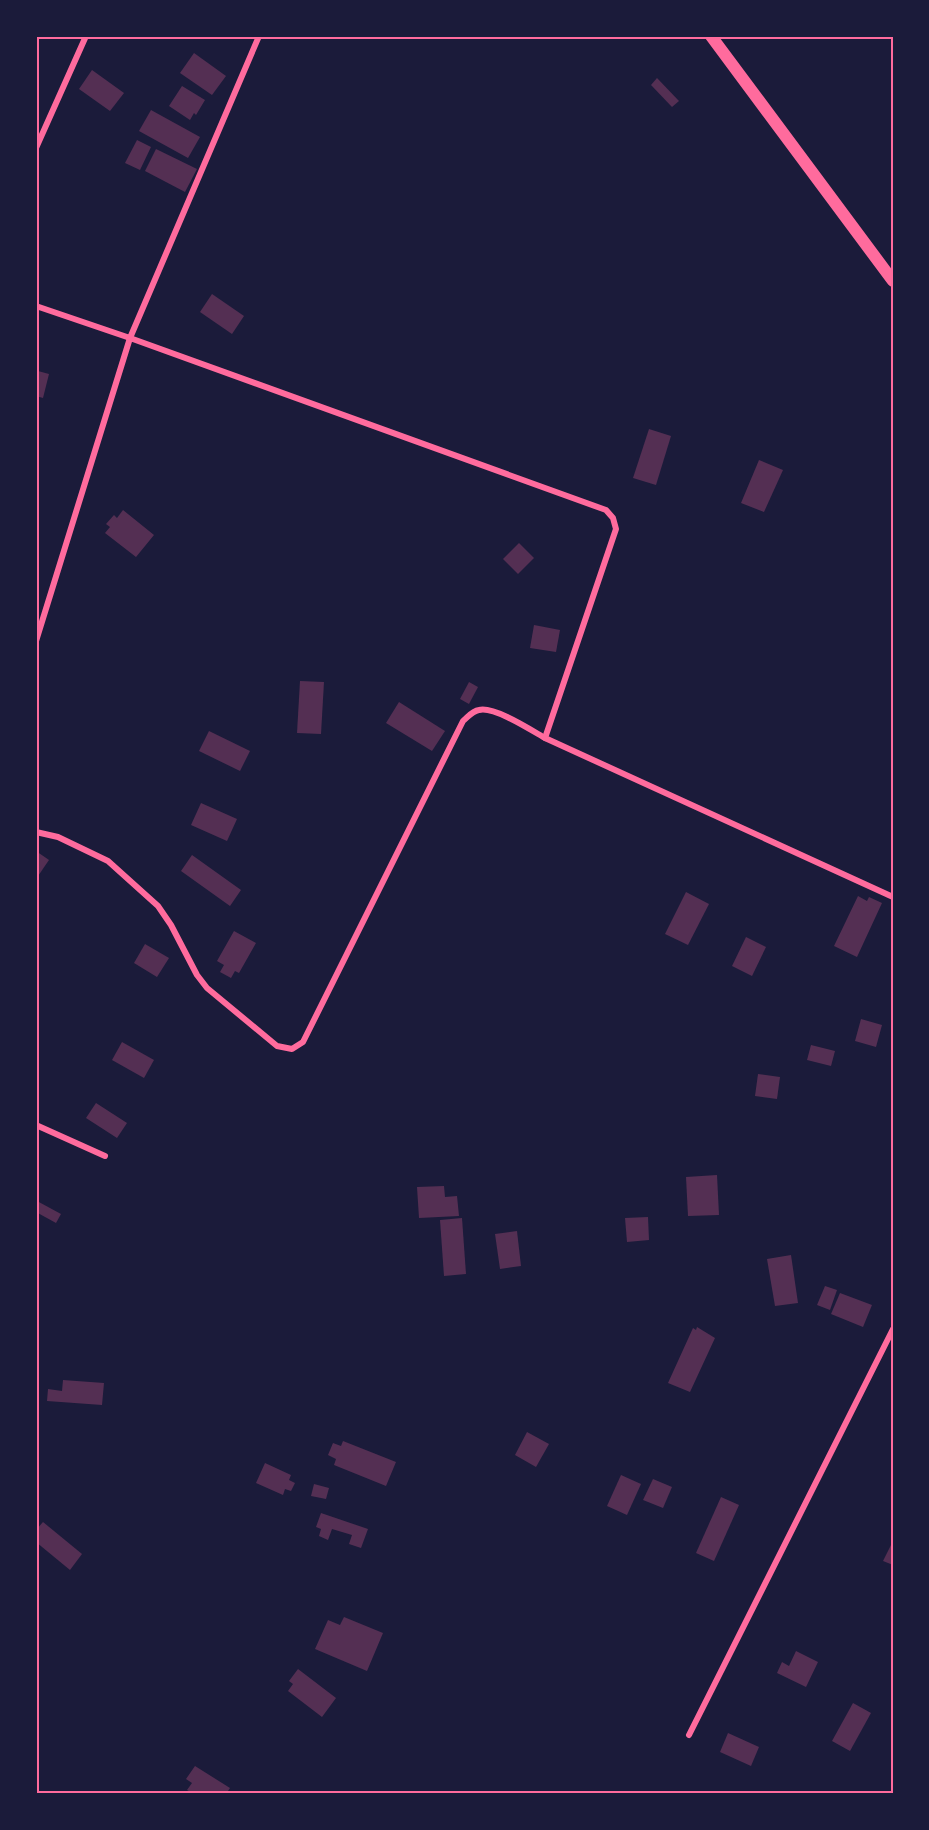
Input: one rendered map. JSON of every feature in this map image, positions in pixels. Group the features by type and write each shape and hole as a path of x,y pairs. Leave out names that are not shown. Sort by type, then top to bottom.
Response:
{"main road":[{"path":"711,36 893,281"}],"street":[{"path":"36,148 86,36"},
{"path":"36,641 130,338 259,36"},
{"path":"36,306 606,510 613,518 615,529 545,738"},
{"path":"36,831 58,837 108,861 158,906 171,925 197,975 207,988 277,1046 292,1049 303,1042 463,721 473,712 481,709 492,710 545,738 893,897"},
{"path":"36,1125 105,1156"},
{"path":"689,1736 893,1329"}],"building":[{"path":"194,53 226,76 212,95 180,73"},
{"path":"92,70 124,93 110,111 79,89"},
{"path":"657,78 679,101 672,107 651,85"},
{"path":"182,86 205,100 190,120 169,106"},
{"path":"151,110 200,137 188,158 139,131"},
{"path":"137,140 151,147 140,170 125,163"},
{"path":"156,149 197,169 185,192 145,171"},
{"path":"212,294 244,316 232,334 200,312"},
{"path":"38,371 49,374 43,398 36,396"},
{"path":"649,429 671,436 656,485 633,478"},
{"path":"759,460 783,470 764,512 741,503"},
{"path":"123,510 154,535 136,557 105,533 110,527 106,524 114,515 117,518"},
{"path":"519,543 534,558 518,574 503,559"},
{"path":"534,625 560,630 556,652 530,648"},
{"path":"300,681 324,682 321,734 297,733"},
{"path":"469,682 478,687 469,704 460,699"},
{"path":"399,702 445,731 432,751 386,723"},
{"path":"209,731 250,751 240,771 199,751"},
{"path":"201,803 237,819 227,841 191,825"},
{"path":"36,851 49,860 36,879"},
{"path":"192,855 241,890 230,906 181,871"},
{"path":"686,892 709,904 688,945 665,934"},
{"path":"858,896 867,901 869,897 882,903 857,957 834,946"},
{"path":"234,931 256,943 239,973 235,971 231,978 220,972 224,965 217,961"},
{"path":"746,937 766,947 752,976 732,966"},
{"path":"145,944 169,958 157,977 134,963"},
{"path":"861,1019 882,1025 876,1047 855,1041"},
{"path":"122,1042 154,1060 144,1078 112,1060"},
{"path":"811,1045 835,1051 831,1066 807,1060"},
{"path":"758,1074 780,1077 777,1099 755,1096"},
{"path":"96,1103 127,1123 117,1138 86,1118"},
{"path":"717,1175 719,1215 688,1216 686,1177"},
{"path":"444,1186 445,1197 457,1196 459,1216 419,1218 417,1187"},
{"path":"37,1201 61,1214 56,1223 36,1212"},
{"path":"648,1217 649,1240 627,1242 625,1218"},
{"path":"462,1218 466,1274 444,1276 440,1220"},
{"path":"517,1231 521,1266 500,1269 495,1234"},
{"path":"791,1255 798,1303 775,1306 767,1259"},
{"path":"825,1286 837,1290 830,1310 817,1305"},
{"path":"840,1293 872,1305 863,1327 831,1314"},
{"path":"697,1327 715,1338 690,1392 668,1383 693,1328 696,1330"},
{"path":"63,1380 104,1383 102,1405 47,1401 48,1389 62,1391"},
{"path":"527,1432 549,1444 536,1467 515,1455"},
{"path":"343,1441 396,1462 386,1486 334,1465 336,1459 328,1455 333,1443 341,1446"},
{"path":"265,1463 291,1475 289,1480 295,1483 291,1491 285,1489 283,1495 256,1483"},
{"path":"621,1475 641,1484 627,1515 607,1506"},
{"path":"653,1479 672,1487 663,1508 643,1500"},
{"path":"314,1484 329,1488 326,1499 311,1496"},
{"path":"721,1497 739,1505 714,1561 696,1553"},
{"path":"321,1513 368,1529 361,1548 349,1544 352,1535 332,1529 328,1540 319,1536 321,1529 316,1527"},
{"path":"43,1522 82,1554 70,1570 36,1542 36,1530"},
{"path":"893,1541 893,1565 883,1561"},
{"path":"344,1617 383,1633 367,1671 315,1649 328,1620 340,1625"},
{"path":"796,1651 818,1662 806,1687 777,1673 782,1662 789,1666"},
{"path":"298,1669 336,1698 322,1717 288,1691 293,1684 289,1681"},
{"path":"853,1703 871,1713 850,1751 832,1741"},
{"path":"728,1733 759,1747 751,1766 720,1752"},
{"path":"195,1766 230,1788 226,1794 194,1794 187,1790 192,1783 186,1779"}]}
